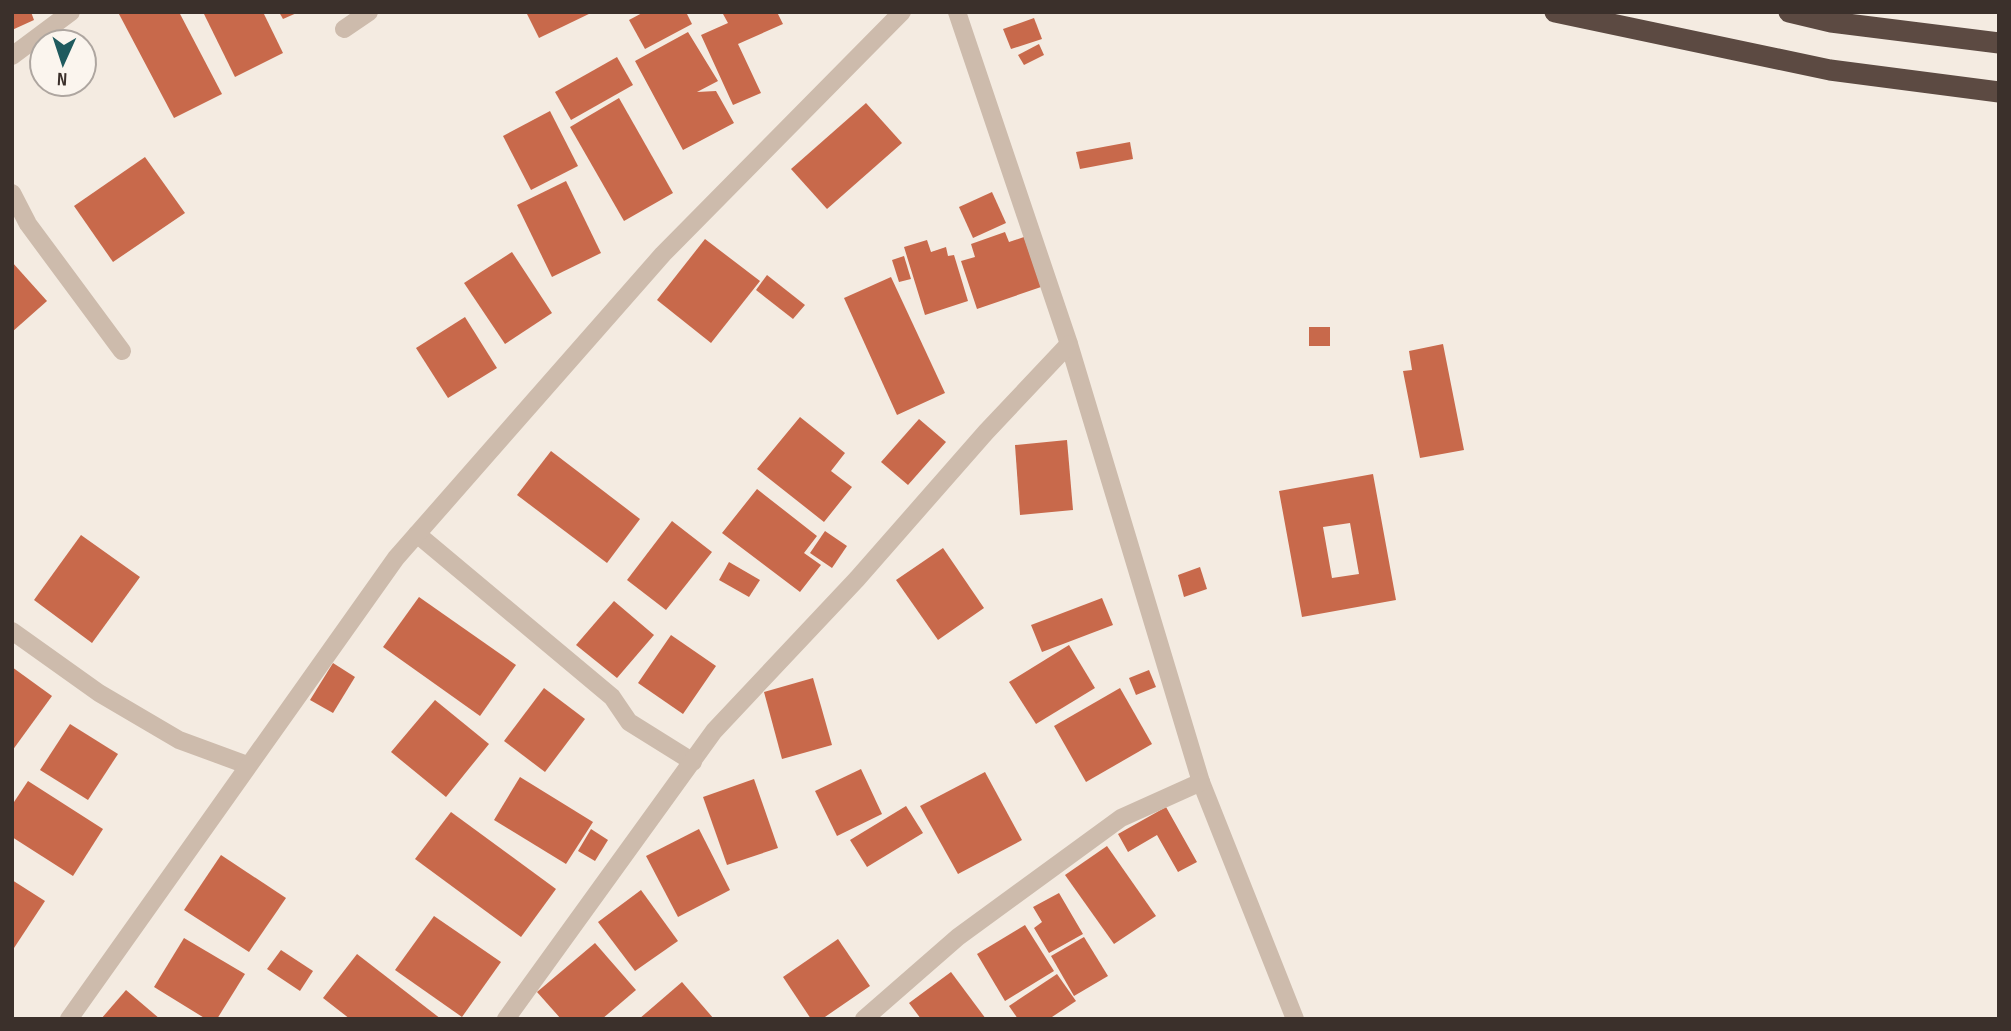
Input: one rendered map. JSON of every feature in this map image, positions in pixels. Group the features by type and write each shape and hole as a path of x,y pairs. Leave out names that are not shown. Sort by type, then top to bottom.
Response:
{"highway":[{"path":"1555,12 1830,70 1999,92"},
{"path":"1789,12 1831,22 1999,43"}],"street":[{"path":"12,56 71,12"},
{"path":"344,29 369,12"},
{"path":"69,1019 396,558 663,254 902,12"},
{"path":"957,12 1069,344 1201,782 1295,1019"},
{"path":"12,193 28,224 122,351"},
{"path":"506,1019 714,731 858,579 986,432 1069,344"},
{"path":"417,534 612,696 629,722 693,762"},
{"path":"12,631 99,693 178,740 247,765"},
{"path":"864,1019 958,937 1121,818 1201,782"}],"building":[{"path":"12,12 31,12 34,20 12,30"},
{"path":"179,12 222,94 174,118 119,14"},
{"path":"203,12 263,12 283,53 235,77"},
{"path":"279,12 299,12 283,19"},
{"path":"526,12 593,12 539,38"},
{"path":"644,12 686,12 692,24 645,49 629,20"},
{"path":"777,12 783,24 738,44 761,93 733,105 701,35 728,23 723,14"},
{"path":"1034,18 1042,39 1011,49 1003,29"},
{"path":"688,32 718,81 697,92 716,91 734,123 683,150 635,61"},
{"path":"1039,44 1044,55 1024,65 1018,55"},
{"path":"617,57 633,85 571,120 555,92"},
{"path":"619,98 673,193 624,221 570,127"},
{"path":"866,103 902,143 827,209 791,169"},
{"path":"550,111 578,166 531,190 503,136"},
{"path":"1130,142 1133,159 1080,169 1076,152"},
{"path":"145,157 185,213 113,262 74,206"},
{"path":"566,181 601,253 552,277 517,205"},
{"path":"992,192 1006,223 973,238 959,207"},
{"path":"1005,232 1009,242 1024,237 1041,287 977,309 961,261 975,257 971,244"},
{"path":"705,239 760,281 711,343 657,300"},
{"path":"927,240 931,252 946,247 948,256 954,255 968,301 925,315 904,247"},
{"path":"512,252 552,313 505,344 464,283"},
{"path":"904,256 911,279 899,282 892,260"},
{"path":"12,262 47,301 12,332"},
{"path":"767,275 805,305 793,319 756,290"},
{"path":"891,277 945,393 897,415 844,298"},
{"path":"465,317 497,368 448,398 416,348"},
{"path":"1309,327 1330,327 1330,346 1309,346"},
{"path":"1443,344 1464,450 1420,458 1403,371 1412,370 1409,351"},
{"path":"800,417 845,453 831,471 852,487 824,522 757,469"},
{"path":"919,419 946,442 908,485 881,462"},
{"path":"1067,440 1073,510 1020,515 1015,445"},
{"path":"551,451 640,519 607,563 517,495"},
{"path":"1373,474 1396,600 1302,617 1279,491","holes":["1350,523 1359,574 1332,578 1323,527"]},
{"path":"757,489 817,536 804,553 821,565 800,592 722,533"},
{"path":"672,521 712,552 666,610 627,580"},
{"path":"825,531 847,546 832,568 810,553"},
{"path":"81,535 140,577 92,643 34,600"},
{"path":"943,548 984,608 938,640 896,580"},
{"path":"729,562 760,580 749,597 719,580"},
{"path":"1200,567 1207,589 1184,597 1178,575"},
{"path":"419,597 516,665 480,716 383,647"},
{"path":"1102,598 1113,625 1042,652 1031,625"},
{"path":"614,601 654,635 617,678 576,645"},
{"path":"671,635 716,666 683,714 638,683"},
{"path":"1069,645 1095,688 1036,724 1009,682"},
{"path":"333,663 355,677 333,713 310,700"},
{"path":"12,667 52,696 12,751"},
{"path":"1149,670 1156,687 1136,695 1129,678"},
{"path":"813,678 832,745 782,759 764,692"},
{"path":"544,688 585,719 545,772 504,741"},
{"path":"1120,688 1152,744 1086,782 1054,726"},
{"path":"435,700 489,744 446,797 391,752"},
{"path":"70,724 118,754 88,800 40,770"},
{"path":"861,769 882,814 837,836 815,791"},
{"path":"985,772 1022,840 958,874 920,806"},
{"path":"520,777 593,822 566,864 494,820"},
{"path":"754,779 778,848 727,865 703,797"},
{"path":"28,781 103,829 73,876 12,837 12,805"},
{"path":"906,806 923,833 867,867 850,840"},
{"path":"1166,807 1197,862 1178,872 1157,835 1128,852 1118,834"},
{"path":"451,812 556,889 521,937 415,859"},
{"path":"591,829 608,840 595,861 578,851"},
{"path":"699,829 730,890 678,917 646,856"},
{"path":"1107,846 1156,916 1114,944 1065,875"},
{"path":"221,855 286,898 249,952 184,910"},
{"path":"12,880 45,901 14,948 12,947"},
{"path":"641,890 678,941 635,971 598,922"},
{"path":"1059,893 1083,934 1049,953 1034,928 1042,922 1033,907"},
{"path":"434,916 501,962 462,1017 395,970"},
{"path":"1025,925 1054,971 1005,1001 977,954"},
{"path":"1084,937 1108,976 1074,996 1051,956"},
{"path":"184,938 245,974 217,1019 206,1019 154,987"},
{"path":"838,939 870,986 822,1019 811,1019 783,977"},
{"path":"595,943 636,990 602,1019 561,1019 537,992"},
{"path":"281,950 313,971 300,991 267,969"},
{"path":"357,954 441,1019 350,1019 323,998"},
{"path":"951,972 986,1019 921,1019 909,1003"},
{"path":"1057,974 1076,1001 1049,1019 1018,1019 1009,1006"},
{"path":"682,982 714,1019 639,1019"},
{"path":"126,990 160,1019 101,1019"}]}
